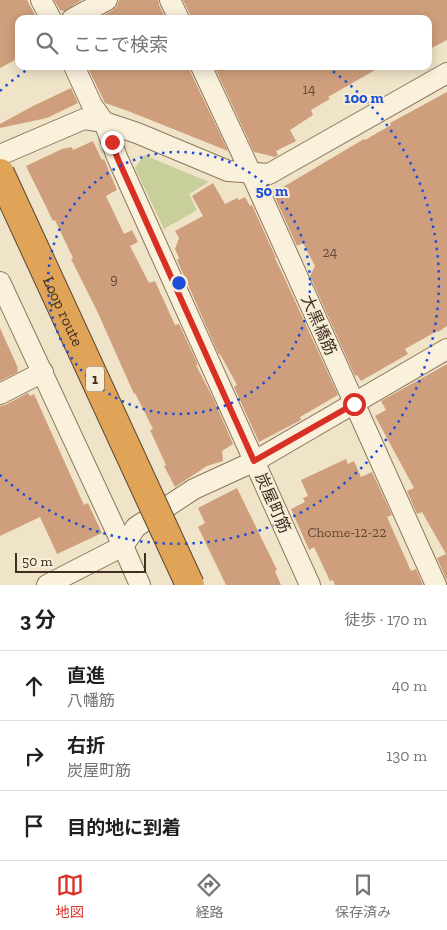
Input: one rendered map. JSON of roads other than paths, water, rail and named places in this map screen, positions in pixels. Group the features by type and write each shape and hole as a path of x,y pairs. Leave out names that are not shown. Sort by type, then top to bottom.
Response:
{"highway":[{"name":"Loop route","path":"0,173 190,585"}],"street":[{"path":"41,0 49,15"},
{"path":"79,15 106,0"},
{"path":"170,0 177,15"},
{"name":"炭屋町筋","path":"76,70 92,104 104,122 117,157 310,585"},
{"name":"大黒橋筋","path":"203,70 436,585"},
{"path":"0,154 84,119 104,122 137,133 228,171 269,174 447,73"},
{"path":"0,282 140,585"},
{"path":"47,585 123,546 136,527 194,489 254,461 447,349"},
{"path":"0,394 43,372"}]}
